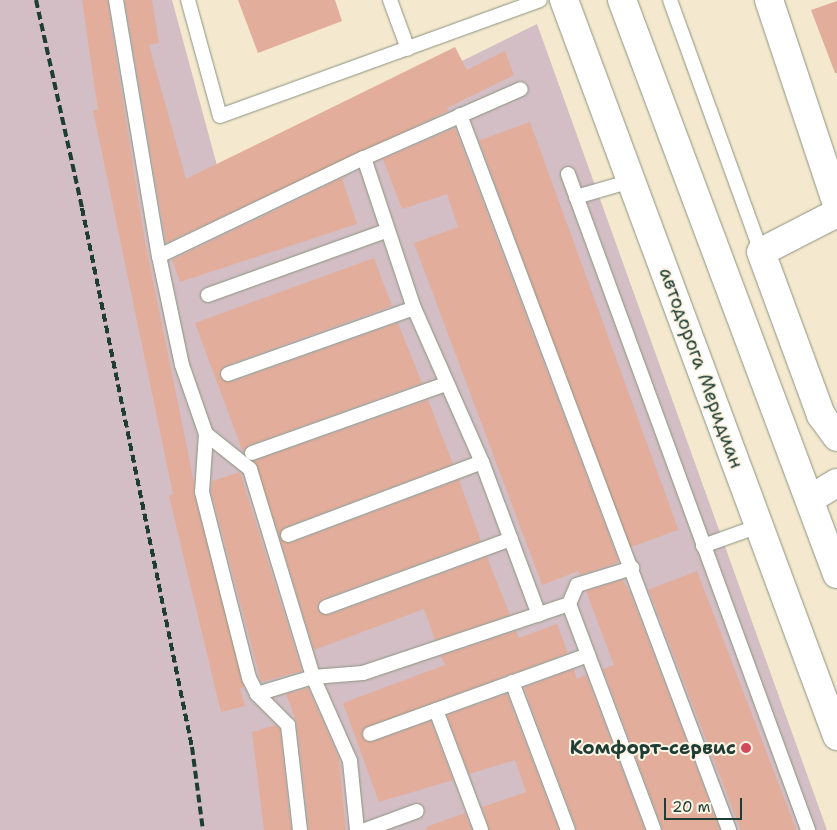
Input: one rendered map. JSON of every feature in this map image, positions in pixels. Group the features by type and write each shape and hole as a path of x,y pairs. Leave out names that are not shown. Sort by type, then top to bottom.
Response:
{"main road":[{"name":"автодорога Меридиан","path":"564,0 837,736"},
{"path":"622,0 837,574"},
{"path":"769,0 837,204"},
{"path":"837,213 761,252 821,415 837,437"},
{"path":"810,500 837,483"}],"lane":[{"path":"116,0 159,256 182,365 206,434 202,492 249,678 257,694 288,725 300,830"},
{"path":"188,0 220,116 408,49 531,2"},
{"path":"390,0 408,49"},
{"path":"670,0 761,252"},
{"path":"159,256 364,158 521,89"},
{"path":"460,115 729,830"},
{"path":"364,158 386,231 414,308 482,462 538,615"},
{"path":"568,174 808,830"},
{"path":"576,197 631,181"},
{"path":"208,295 386,231"},
{"path":"228,374 414,308"},
{"path":"252,453 446,384"},
{"path":"206,434 250,469 313,677 350,762 357,830"},
{"path":"288,535 482,462"},
{"path":"703,546 759,526"},
{"path":"326,607 511,540"},
{"path":"632,568 577,585 569,604 654,830"},
{"path":"257,694 313,677 363,673 569,604"},
{"path":"370,734 588,655"},
{"path":"512,682 568,830"},
{"path":"436,710 481,830"},
{"path":"365,830 417,811"}],"shaded area":[{"path":"0,0 172,0 221,180 537,24 827,830 0,830"}],"building":[{"path":"82,0 107,0 145,241 194,482 194,494 244,687 240,688 245,706 221,712 169,496 173,494 93,110 98,110"},
{"path":"125,0 152,0 159,43 149,45 186,179 455,47 467,70 505,51 514,75 447,108 448,111 166,243"},
{"path":"238,0 335,0 342,21 258,53"},
{"path":"837,1 837,73 835,73 811,10"},
{"path":"530,122 678,530 628,548 479,140"},
{"path":"455,128 618,559 617,563 580,575 578,571 542,585 414,243 458,227 447,194 402,209 383,159"},
{"path":"342,178 357,224 180,282 172,260"},
{"path":"374,258 392,306 225,366 220,372 220,377 231,382 398,323 422,383 249,445 243,452 195,323"},
{"path":"428,400 453,464 285,527 280,537 254,461"},
{"path":"240,472 302,671 261,682 211,491 212,481"},
{"path":"459,480 481,541 323,599 318,605 318,610 329,615 487,557 510,615 435,640 424,609 314,650 280,539 291,543"},
{"path":"697,571 796,830 741,830 648,590"},
{"path":"623,580 631,595 720,830 663,830 603,669 614,665 586,591"},
{"path":"557,624 568,653 364,728 362,737 372,742 431,721 453,780 379,802 343,703 445,665 441,656 516,631 519,638"},
{"path":"574,669 577,679 586,675 645,830 577,830 524,688"},
{"path":"308,688 339,758 346,830 309,830 297,724 286,694"},
{"path":"507,694 559,830 490,830 482,807 526,792 515,760 469,774 447,715"},
{"path":"276,725 280,729 291,830 264,830 252,732"},
{"path":"465,813 472,830 427,830 426,827"}],"railway":[{"path":"36,0 82,208 192,747 203,830"}],"place":[{"name":"Комфорт-сервис","path":"746,748"}]}
